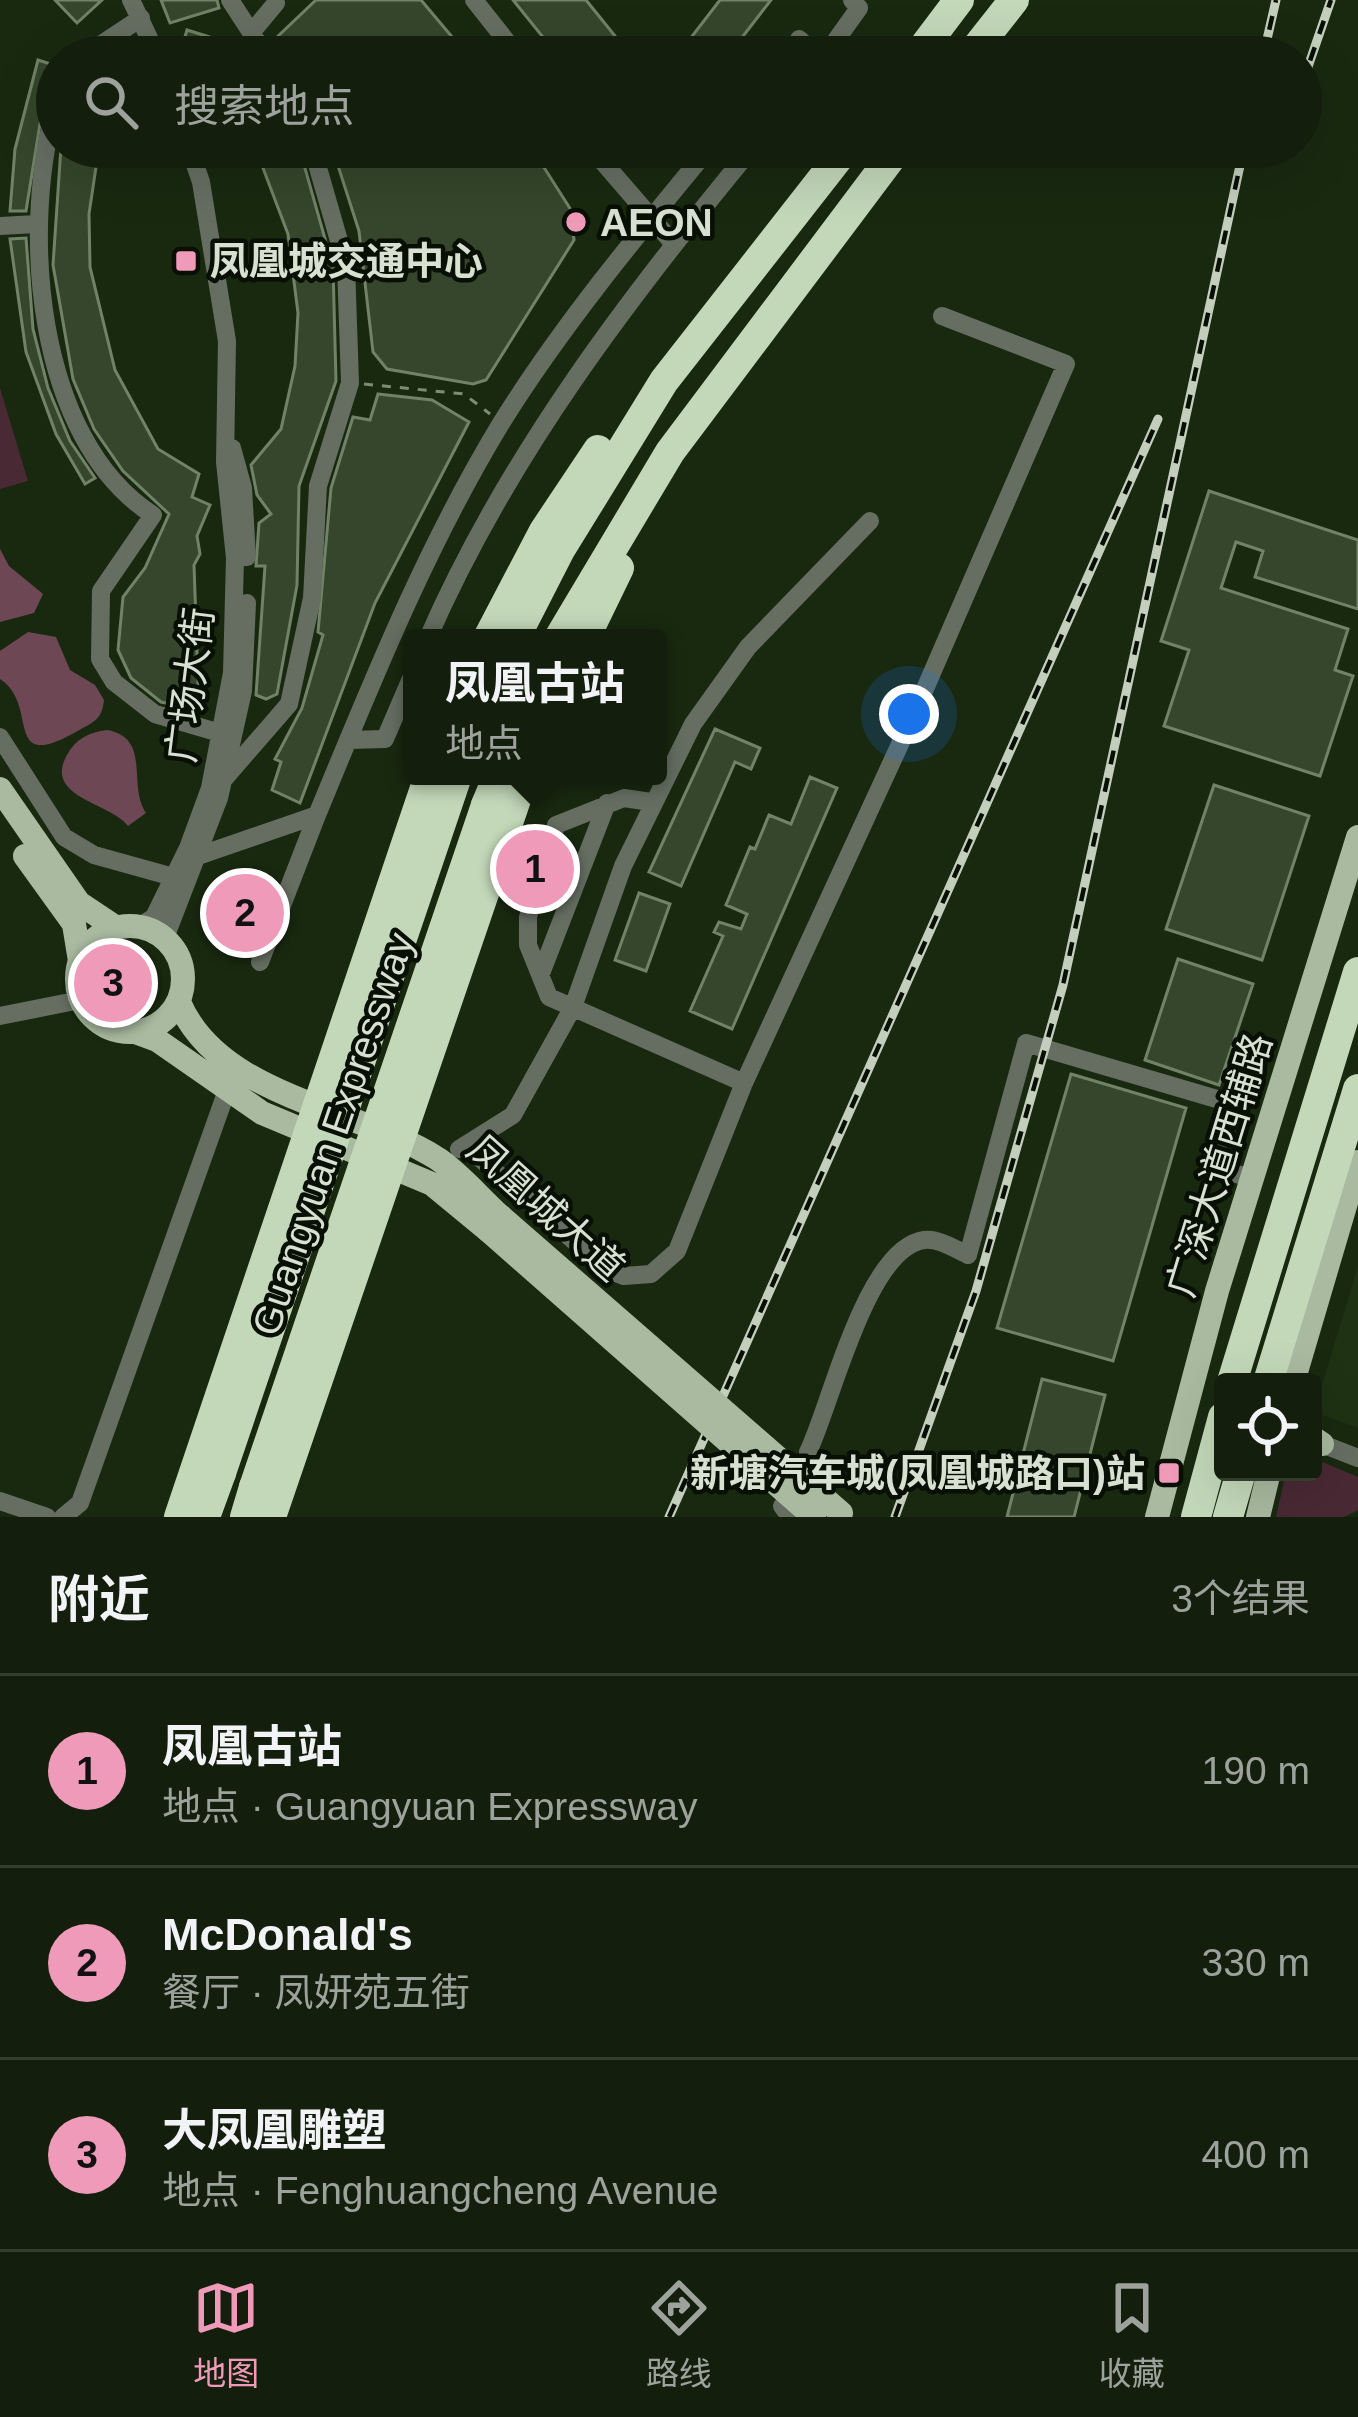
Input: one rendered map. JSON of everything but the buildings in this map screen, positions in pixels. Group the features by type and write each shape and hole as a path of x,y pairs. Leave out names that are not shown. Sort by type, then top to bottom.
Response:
{"highway":[{"path":"931,36 958,0"},
{"path":"986,36 1014,0"},
{"path":"493,629 590,459 664,381 831,168"},
{"path":"564,629 670,452 883,168"},
{"path":"520,629 560,550 664,381"},
{"path":"590,629 638,533 670,452"},
{"path":"179,1517 426,785"},
{"name":"Guangyuan Expressway","path":"205,1517 454,785"},
{"path":"272,1517 521,785"},
{"name":"Guangyuan Expressway","path":"244,1517 492,790"},
{"path":"1235,1373 1358,972"},
{"path":"1271,1373 1358,1089"},
{"path":"1196,1517 1214,1451"},
{"path":"1228,1517 1238,1481"}],"main road":[{"path":"0,789 79,903 127,927 165,938 182,968 179,1002 169,1017 138,1033 104,1027 80,1000 74,925 0,819"},
{"name":"广深大道西辅路","path":"1157,1517 1252,1178 1358,836"},
{"path":"80,961 99,935 127,927"},
{"name":"凤凰城大道","path":"179,1002 185,1018 231,1062 314,1120"},
{"name":"凤凰城大道","path":"138,1033 171,1049 226,1093 314,1120 396,1153 439,1160 494,1224 814,1517"},
{"name":"凤凰城大道","path":"396,1153 432,1184 494,1224 844,1515"},
{"path":"1296,1373 1358,1162"},
{"path":"1258,1517 1267,1481"}],"street":[{"path":"230,0 253,36"},
{"path":"474,0 502,36"},
{"path":"838,36 859,8 852,0"},
{"path":"251,33 274,1"},
{"path":"106,36 136,9"},
{"path":"42,168 36,224 39,288 63,383 119,488 153,515 101,591 100,659 114,682 154,714 220,733"},
{"name":"广场大街","path":"180,879 209,788 236,616 225,462 226,341 196,168"},
{"path":"224,779 289,704 312,598 318,486 350,383 346,265 317,168"},
{"path":"607,168 673,243"},
{"path":"260,962 278,888 316,815 420,574 502,423 693,168"},
{"path":"432,629 454,579 534,440 673,243 736,168"},
{"path":"0,226 36,224"},
{"path":"465,1145 606,1269 643,1276 659,1270 677,1251 744,1083 918,705 1066,364 942,316"},
{"name":"广场大街","path":"127,927 154,917 198,856 224,779 243,691 248,635 243,488 228,433"},
{"path":"667,772 693,724 748,647 870,521"},
{"path":"348,740 385,739 403,697"},
{"path":"0,737 64,837 94,855 180,879 165,938"},
{"path":"439,1160 513,1115 572,1007 660,785"},
{"path":"651,802 624,798 556,825 528,917 528,945 549,997 744,1083"},
{"path":"542,971 607,803"},
{"path":"198,856 316,815"},
{"path":"0,1016 80,1000"},
{"path":"808,1452 860,1309 892,1264 912,1243 930,1239 968,1255 1026,1043 1227,1102 1213,1168 1252,1178"},
{"path":"63,1517 80,1503 226,1093"},
{"path":"1322,1444 1358,1458"},
{"path":"0,1501 47,1517"}],"path":[{"path":"350,383 464,394 502,423"}],"shaded area":[{"path":"0,388 28,481 0,489"},
{"path":"0,549 9,566 43,594 34,613 0,622"},
{"path":"28,632 56,637 70,670 95,685 104,700 94,721 56,742 40,745 31,741 12,691 0,679 0,651"},
{"path":"107,730 121,735 134,752 146,813 128,826 64,781 62,769 74,745"},
{"path":"1358,1266 1358,1428 1322,1415 1322,1385"},
{"path":"1322,1462 1358,1477 1358,1510 1344,1517 1276,1517 1284,1481 1322,1481"}],"railway":[{"path":"1268,36 1276,0"},
{"path":"1319,36 1331,0"},
{"path":"895,1517 976,1291 1063,985 1239,168"},
{"path":"669,1517 1158,419"}],"place":[{"name":"AEON","path":"576,222"},
{"name":"凤凰城交通中心","path":"186,261"},
{"name":"凤凰古站","path":"535,869"},
{"name":"McDonald's","path":"245,913"},
{"name":"大凤凰雕塑","path":"113,983"},
{"name":"新塘汽车城(凤凰城路口)站","path":"1169,1473"}]}
